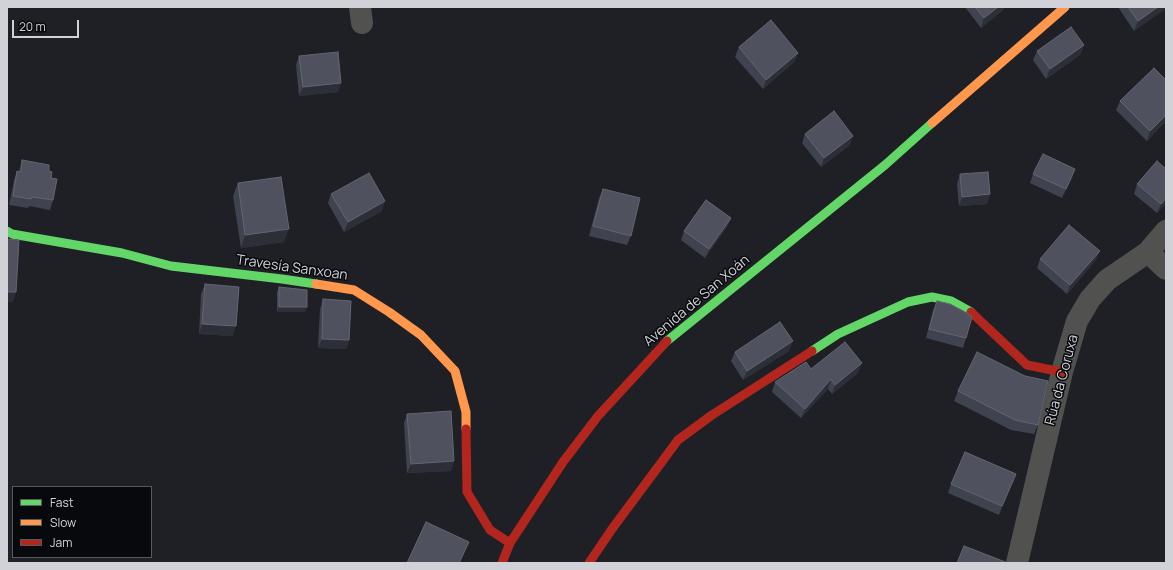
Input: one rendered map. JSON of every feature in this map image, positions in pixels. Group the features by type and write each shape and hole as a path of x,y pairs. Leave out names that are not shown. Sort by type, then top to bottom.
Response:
{"street":[{"name":"Avenida de San Xoán","path":"502,563 510,543 563,462 598,416 665,342 885,165 1065,7"},
{"name":"Travesía Sanxoan","path":"7,231 12,234 122,253 171,266 282,279 354,290 389,312 421,335 455,371 466,412 467,492 490,530 510,543"},
{"name":"Rúa da Coruxa","path":"1017,563 1062,372 1077,321 1090,299 1107,280 1148,252 1166,231"},
{"path":"1148,252 1166,268"},
{"path":"589,563 612,529 678,440 712,415 838,334 908,302 932,297 951,301 971,312 1027,365 1062,372"}],"building":[{"path":"975,7 998,7 984,18"},
{"path":"1128,7 1158,7 1138,21"},
{"path":"771,20 798,53 766,80 739,47"},
{"path":"1071,27 1084,45 1050,69 1037,51"},
{"path":"338,52 341,83 303,87 299,56"},
{"path":"1154,68 1166,80 1166,115 1150,131 1120,101"},
{"path":"834,111 853,136 824,158 805,134"},
{"path":"1043,154 1075,169 1066,189 1033,174"},
{"path":"22,160 49,165 49,171 52,172 51,178 57,179 53,200 13,196 17,171 21,172"},
{"path":"1157,161 1166,169 1166,198 1161,204 1137,184"},
{"path":"988,172 990,194 962,197 960,174"},
{"path":"369,173 385,201 348,222 331,194"},
{"path":"281,177 289,229 245,235 238,183"},
{"path":"603,189 640,198 631,236 593,226"},
{"path":"706,200 731,218 709,249 684,231"},
{"path":"1069,225 1100,251 1070,285 1040,259"},
{"path":"7,239 19,240 16,292 7,292"},
{"path":"205,284 239,287 236,326 202,324"},
{"path":"279,287 307,290 307,307 279,307"},
{"path":"323,299 351,301 349,340 322,339"},
{"path":"937,301 950,304 972,317 966,338 929,329"},
{"path":"780,322 793,341 747,371 735,352"},
{"path":"845,342 862,363 835,385 831,379 805,409 775,382 806,362 811,369"},
{"path":"977,352 1025,376 1048,381 1038,425 1015,420 958,391"},
{"path":"451,411 454,461 411,464 407,414"},
{"path":"965,452 1016,474 1002,506 951,484"},
{"path":"426,522 469,542 459,563 407,563"},
{"path":"964,546 1008,563 957,563"}],"traffic: fast":[{"path":"667,341 885,165 932,123"},
{"path":"7,231 12,234 122,253 171,266 316,284"},
{"path":"812,351 838,334 908,302 932,297 951,301 971,312"}],"traffic: slow":[{"path":"932,123 1065,7"},
{"path":"316,284 354,290 389,312 421,335 455,371 466,412 466,429"}],"traffic: jam":[{"path":"971,312 1027,365 1062,372"},
{"path":"502,563 510,543 563,462 598,416 667,341"},
{"path":"589,563 612,529 678,440 712,415 812,351"},
{"path":"466,429 467,492 490,530 510,543"}]}
